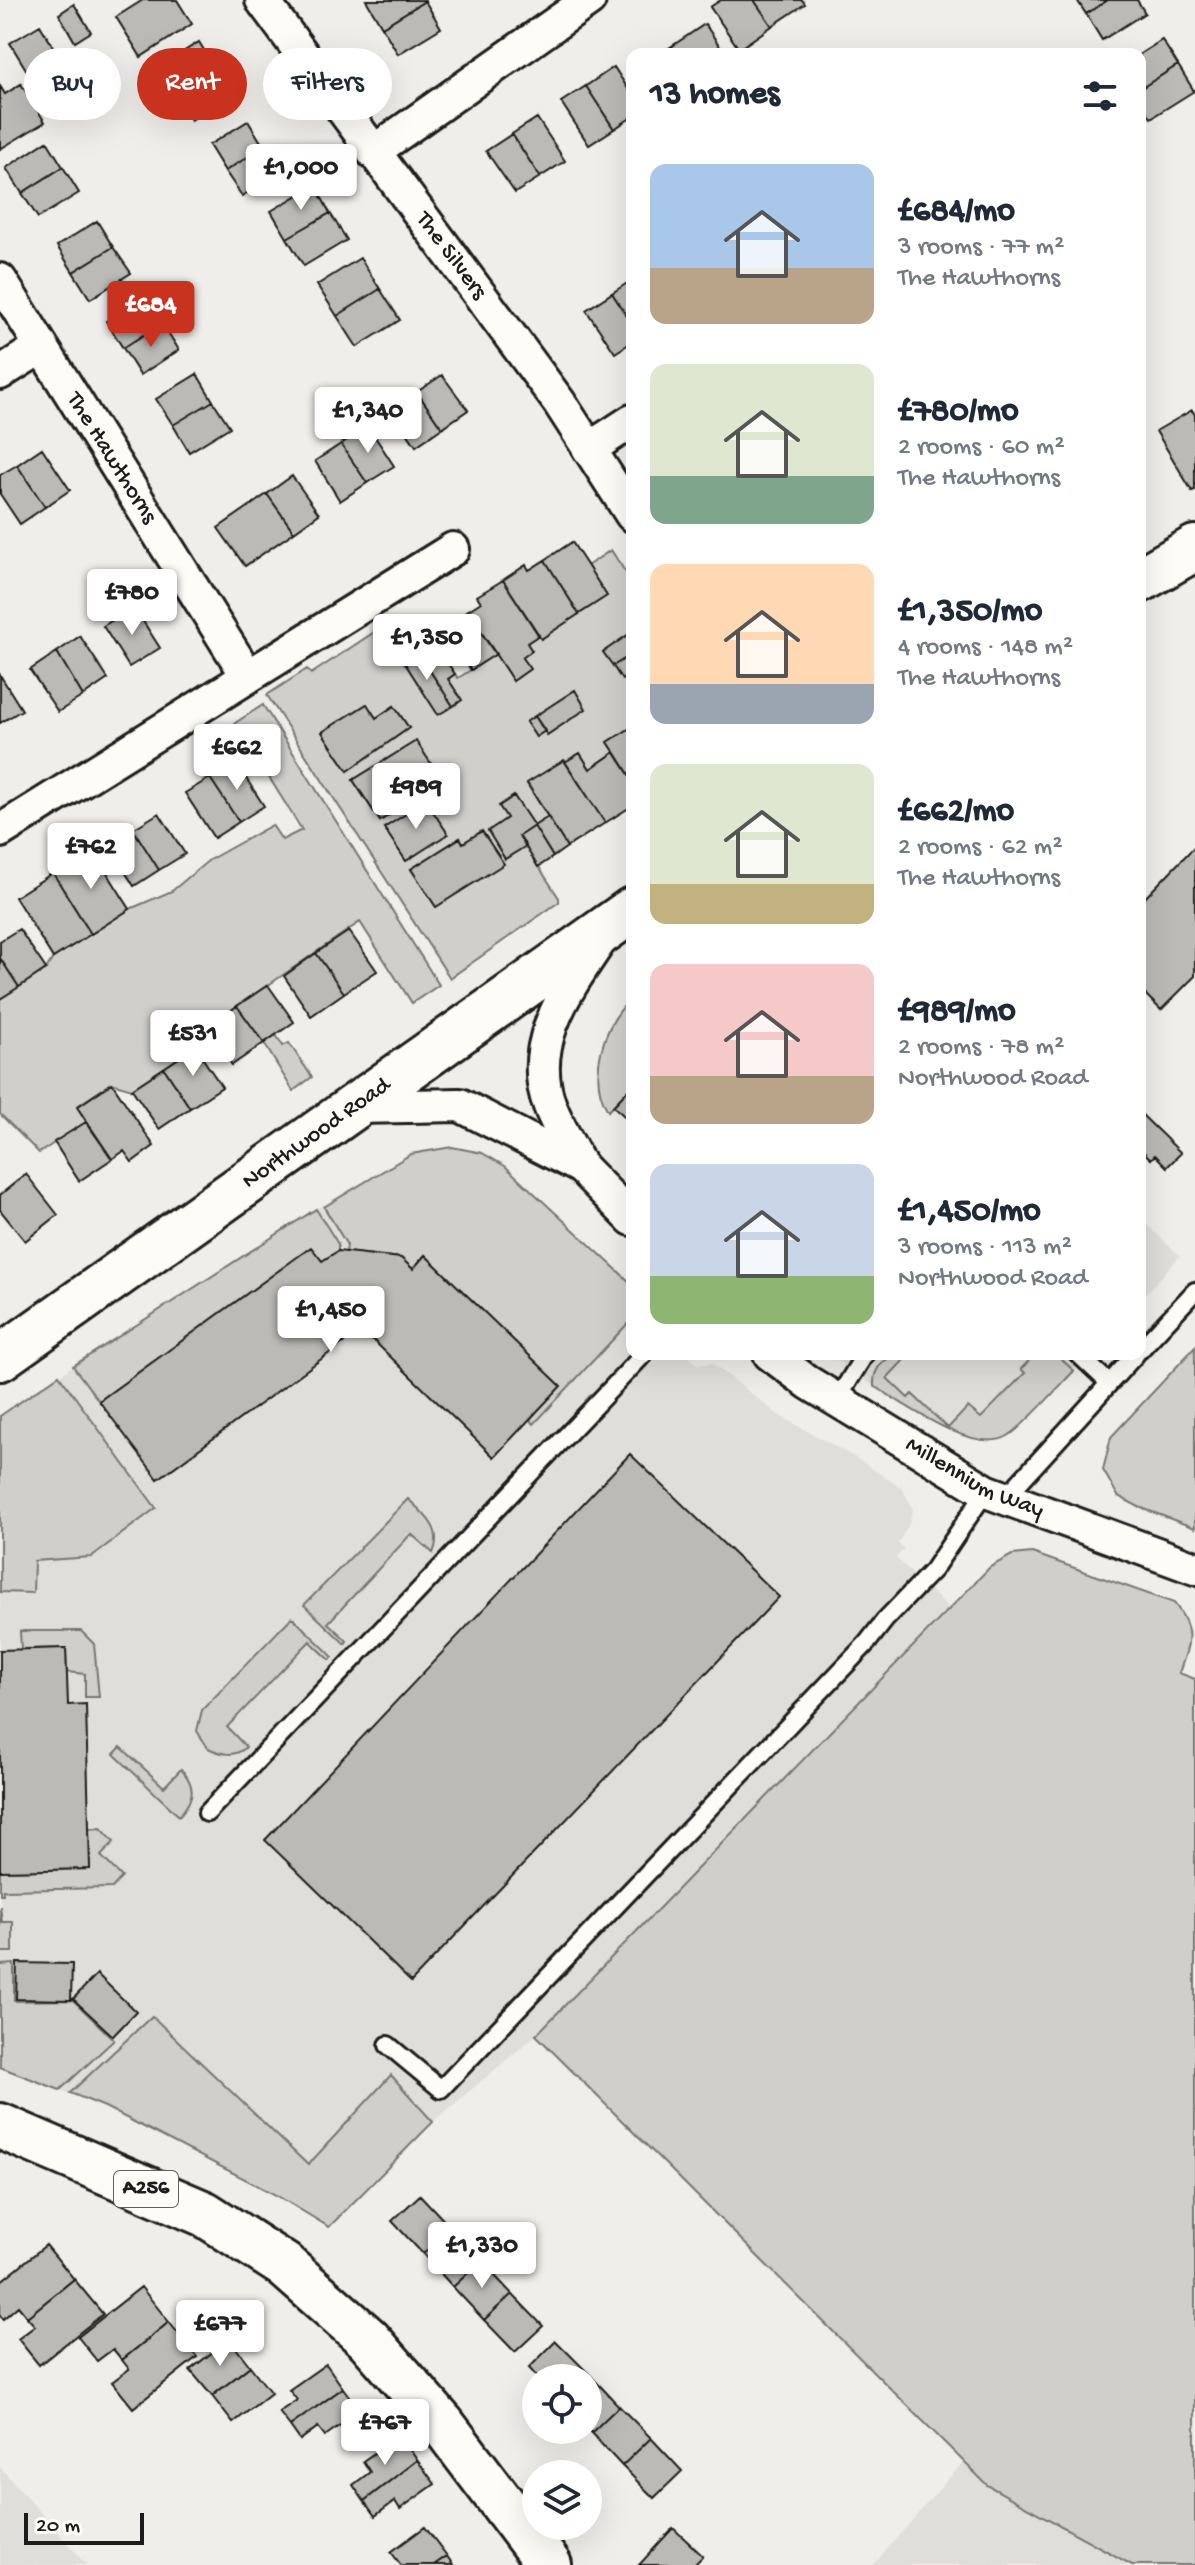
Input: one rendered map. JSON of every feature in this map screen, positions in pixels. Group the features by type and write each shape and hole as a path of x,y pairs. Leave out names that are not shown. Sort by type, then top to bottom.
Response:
{"street":[{"name":"The Silvers","path":"262,0 559,402 626,506"},
{"path":"373,152 589,0"},
{"name":"The Hawthorns","path":"0,280 247,675"},
{"path":"0,373 41,347"},
{"path":"589,449 626,425"},
{"path":"1146,577 1195,548"},
{"path":"0,831 453,549"},
{"path":"621,918 581,969 548,1028 541,1062 549,1105 581,1167 626,1213"},
{"name":"Northwood Road","path":"0,1358 621,918"},
{"path":"356,1107 460,1105 581,1167"},
{"name":"Millennium Way","path":"779,1360 837,1400 995,1495 1195,1568"},
{"name":"A256","path":"0,2126 205,2214 284,2265 368,2339 443,2425 549,2565"}],"lane":[{"path":"1146,1344 1195,1291"},
{"path":"207,1813 638,1360"},
{"path":"837,1400 861,1360"},
{"path":"1084,1360 1109,1383"},
{"path":"388,2045 441,2089 867,1643 995,1495 1130,1360"}],"shaded area":[{"path":"611,550 626,573 626,731 608,742 615,752 590,769 580,753 527,784 548,817 519,836 559,902 450,978 267,695 307,669 311,674 382,627 438,714 461,700 448,679 455,674 458,678 496,654 513,680 529,669 522,658 527,643 539,635 542,638 606,596 587,566","holes":["366,704 376,718 394,706 409,728 348,770 323,732","416,741 441,780 380,821 353,780","385,828 447,834 406,861","482,831 503,864 436,907 411,869 460,838 463,843"]},
{"path":"263,705 439,985 412,1003 360,922 206,1028 195,1047 132,1089 112,1083 77,1106 86,1122 39,1153 0,1114 0,999 46,969 53,958 130,909 172,891 209,860 272,825 282,840 302,830 235,723"},
{"path":"626,1005 626,1092 608,1111 599,1082 601,1051"},
{"path":"276,1035 283,1046 289,1043 312,1077 293,1091 264,1043"},
{"path":"452,1147 482,1153 505,1166 626,1278 626,1360 693,1360 698,1365 712,1363 780,1416 856,1458 902,1488 913,1509 898,1543 904,1549 896,1558 951,1610 536,2035 433,2122 329,2227 276,2195 105,2107 0,2067 0,1416 316,1209 411,1154"},
{"path":"452,1147 482,1153 505,1166 626,1278 626,1325 534,1424 530,1419 560,1385 425,1255 413,1269 401,1258 346,1252 347,1245 324,1207 411,1154"},
{"path":"316,1209 338,1244 338,1251 322,1261 311,1248 99,1401 73,1366"},
{"path":"1146,1224 1180,1256 1146,1293"},
{"path":"1195,1347 1195,1528 1118,1496 1103,1470 1111,1437"},
{"path":"837,1360 1083,1360 1009,1436 982,1441 964,1437 874,1386"},
{"path":"886,1360 904,1360 887,1378 908,1398 912,1394 948,1428 968,1407 981,1418 1025,1373 1021,1369 1029,1360 1062,1360 1074,1371 1015,1431 994,1440 959,1434 921,1415 874,1386 880,1366"},
{"path":"59,1375 156,1508 91,1557 34,1561 33,1593 0,1592 0,1416"},
{"path":"408,1499 426,1516 434,1529 436,1544 433,1553 411,1534 328,1623 347,1641 345,1644 304,1605"},
{"path":"1032,1553 1174,1603 1188,1629 1188,1644 1179,1673 1195,1679 1195,2565 1132,2565 987,2485 536,2035 990,1567 1012,1555"},
{"path":"292,1617 333,1657 330,1660 310,1641 227,1727 246,1747 228,1754 208,1748 197,1731 202,1710"},
{"path":"20,1631 81,1631 94,1644 99,1697 85,1697 85,1674 67,1672 66,1648 21,1649"},
{"path":"121,1747 164,1787 181,1769 190,1782 192,1793 179,1816 114,1754"},
{"path":"101,1828 114,1842 101,1856 122,1877 112,1888 3,1890 0,1894 0,1871 90,1869 89,1829"},
{"path":"0,1906 2,1922 13,1922 13,1952 0,1952"},
{"path":"14,1964 14,2001 73,2000 114,2040 60,2090 0,2067 0,1965"},
{"path":"152,2016 308,2165 391,2075 433,2122 329,2227 276,2195 105,2107 70,2093"},
{"path":"964,2461 987,2485 1132,2565 873,2565"},
{"path":"0,2467 87,2565 0,2565"}],"building":[{"path":"143,0 177,0 192,24 155,48 137,48 137,51 116,17"},
{"path":"366,0 425,0 425,1 382,27"},
{"path":"721,0 754,0 772,26 738,48 710,7"},
{"path":"754,0 802,0 805,4 772,26"},
{"path":"1077,0 1108,0 1086,14"},
{"path":"1108,0 1137,0 1145,13 1102,40 1086,14"},
{"path":"425,1 441,28 398,54 382,27"},
{"path":"74,4 91,32 75,42 59,14"},
{"path":"705,24 721,48 673,48"},
{"path":"40,25 54,48 24,48 24,66 10,43"},
{"path":"1162,40 1178,65 1146,85 1146,50"},
{"path":"1178,65 1194,91 1151,118 1146,110 1146,85"},
{"path":"614,67 626,86 626,121 614,129 586,86"},
{"path":"21,84 24,89 24,120 45,122 0,149 0,86 5,94"},
{"path":"586,86 614,129 589,145 561,102"},
{"path":"537,118 565,161 540,177 512,134"},
{"path":"248,121 264,147 225,171 209,145"},
{"path":"512,134 540,177 515,193 486,151"},
{"path":"47,141 63,167 22,193 6,168"},
{"path":"264,147 280,172 242,196 225,171"},
{"path":"63,167 79,193 38,218 22,193"},
{"path":"315,185 330,213 287,238 271,211"},
{"path":"330,213 347,240 304,266 287,238"},
{"path":"97,221 113,247 73,272 57,246"},
{"path":"113,247 131,273 90,299 73,272"},
{"path":"360,258 380,289 337,316 317,285"},
{"path":"626,284 626,315 612,293"},
{"path":"380,289 400,320 357,347 337,316"},
{"path":"612,293 626,315 626,346 615,353 586,310"},
{"path":"145,296 162,323 123,348 106,321"},
{"path":"162,323 179,350 140,375 123,348"},
{"path":"197,374 213,401 173,425 156,399"},
{"path":"442,375 468,410 442,428 417,392"},
{"path":"417,392 442,428 416,446 391,410"},
{"path":"213,401 230,427 189,452 173,425"},
{"path":"1192,410 1195,415 1195,490 1192,491 1156,431"},
{"path":"368,426 394,466 367,483 341,444"},
{"path":"341,444 367,483 340,501 315,461"},
{"path":"42,448 70,490 45,507 17,465"},
{"path":"17,465 45,507 20,524 0,494 0,475"},
{"path":"292,476 319,514 294,532 267,494"},
{"path":"267,494 294,532 245,566 218,528"},
{"path":"572,542 607,596 579,614 545,560"},
{"path":"545,560 579,614 541,639 503,580 526,565 529,570"},
{"path":"503,580 539,635 527,643 532,651 522,658 530,669 513,681 467,611 481,602 477,596"},
{"path":"134,607 160,648 129,667 103,626"},
{"path":"467,611 496,654 471,670 443,626"},
{"path":"80,636 108,679 83,696 57,652"},
{"path":"626,636 626,658 613,666 603,652"},
{"path":"431,638 455,674 448,679 462,700 453,706 415,648"},
{"path":"415,648 453,706 438,715 401,657"},
{"path":"57,652 83,696 58,712 30,670"},
{"path":"626,658 626,678 622,680 613,666"},
{"path":"0,675 22,710 0,723"},
{"path":"575,690 586,709 547,735 535,716"},
{"path":"367,704 376,718 394,706 409,728 348,771 322,732"},
{"path":"535,716 545,731 536,737 526,722"},
{"path":"626,731 626,770 608,742"},
{"path":"416,741 442,780 380,821 353,780"},
{"path":"615,752 626,769 626,810 605,823 565,762 580,753 590,769"},
{"path":"564,760 605,823 567,847 527,783"},
{"path":"235,761 264,806 239,822 210,778"},
{"path":"210,778 239,822 214,838 185,793"},
{"path":"514,796 534,826 519,836 526,846 505,859 488,831 507,818 499,806"},
{"path":"426,801 448,834 406,861 384,828"},
{"path":"159,813 185,854 159,870 133,829"},
{"path":"548,817 567,847 553,857 534,826"},
{"path":"534,826 553,857 538,867 519,836"},
{"path":"133,829 159,870 134,886 108,844"},
{"path":"482,831 504,864 436,907 411,869 460,838 463,843"},
{"path":"1195,846 1195,976 1161,1010 1146,995 1146,897"},
{"path":"92,849 130,909 91,934 53,873"},
{"path":"53,873 91,934 53,958 15,897"},
{"path":"19,929 46,969 19,987 0,958 0,941"},
{"path":"349,931 377,971 344,993 316,953"},
{"path":"316,953 344,993 311,1016 284,976"},
{"path":"0,958 19,987 0,999"},
{"path":"268,985 294,1022 264,1043 237,1006"},
{"path":"237,1006 264,1043 232,1065 206,1028"},
{"path":"195,1047 222,1087 190,1108 164,1068"},
{"path":"164,1068 190,1108 159,1129 132,1089"},
{"path":"112,1083 154,1146 132,1162 124,1151 112,1159 77,1107"},
{"path":"626,1092 626,1118 613,1106"},
{"path":"1146,1119 1181,1153 1167,1167 1155,1155 1151,1159 1146,1154"},
{"path":"86,1122 112,1159 79,1181 54,1142"},
{"path":"26,1174 58,1215 25,1241 0,1210 0,1195"},
{"path":"311,1247 322,1261 338,1251 401,1258 413,1269 425,1255 561,1386 494,1457 373,1340 350,1338 158,1479 99,1401"},
{"path":"630,1454 779,1597 411,1982 265,1840"},
{"path":"66,1648 68,1705 86,1704 90,1869 0,1871 0,1650"},
{"path":"17,1963 72,1964 71,2000 16,1999"},
{"path":"97,1974 136,2012 113,2036 73,1999"},
{"path":"420,2195 451,2228 423,2254 392,2221"},
{"path":"451,2228 481,2261 453,2287 423,2254"},
{"path":"46,2245 74,2279 27,2317 18,2306 3,2319 0,2315 0,2282"},
{"path":"481,2261 512,2294 484,2320 453,2287"},
{"path":"74,2279 103,2314 39,2365 18,2339 35,2326 27,2317"},
{"path":"141,2287 169,2322 122,2360 113,2349 97,2361 78,2337"},
{"path":"512,2294 543,2326 515,2352 484,2320"},
{"path":"169,2322 197,2357 133,2408 112,2382 129,2369 122,2360"},
{"path":"229,2339 250,2366 212,2396 190,2370"},
{"path":"556,2341 579,2364 533,2364"},
{"path":"326,2364 343,2388 290,2426 279,2412 297,2400 289,2390"},
{"path":"250,2366 271,2393 233,2423 212,2396"},
{"path":"343,2388 360,2411 325,2436 318,2427 300,2440 290,2426"},
{"path":"602,2388 619,2406 602,2422"},
{"path":"619,2406 651,2438 622,2466 601,2444 602,2422"},
{"path":"400,2435 417,2460 364,2501 353,2485 370,2472 363,2461"},
{"path":"651,2438 682,2471 654,2498 622,2466"},
{"path":"417,2460 435,2484 400,2509 395,2501 375,2516 364,2501"},
{"path":"425,2527 447,2556 434,2565 401,2565 391,2552"},
{"path":"673,2528 703,2556 694,2565 639,2565"},
{"path":"447,2556 453,2565 434,2565"}]}
